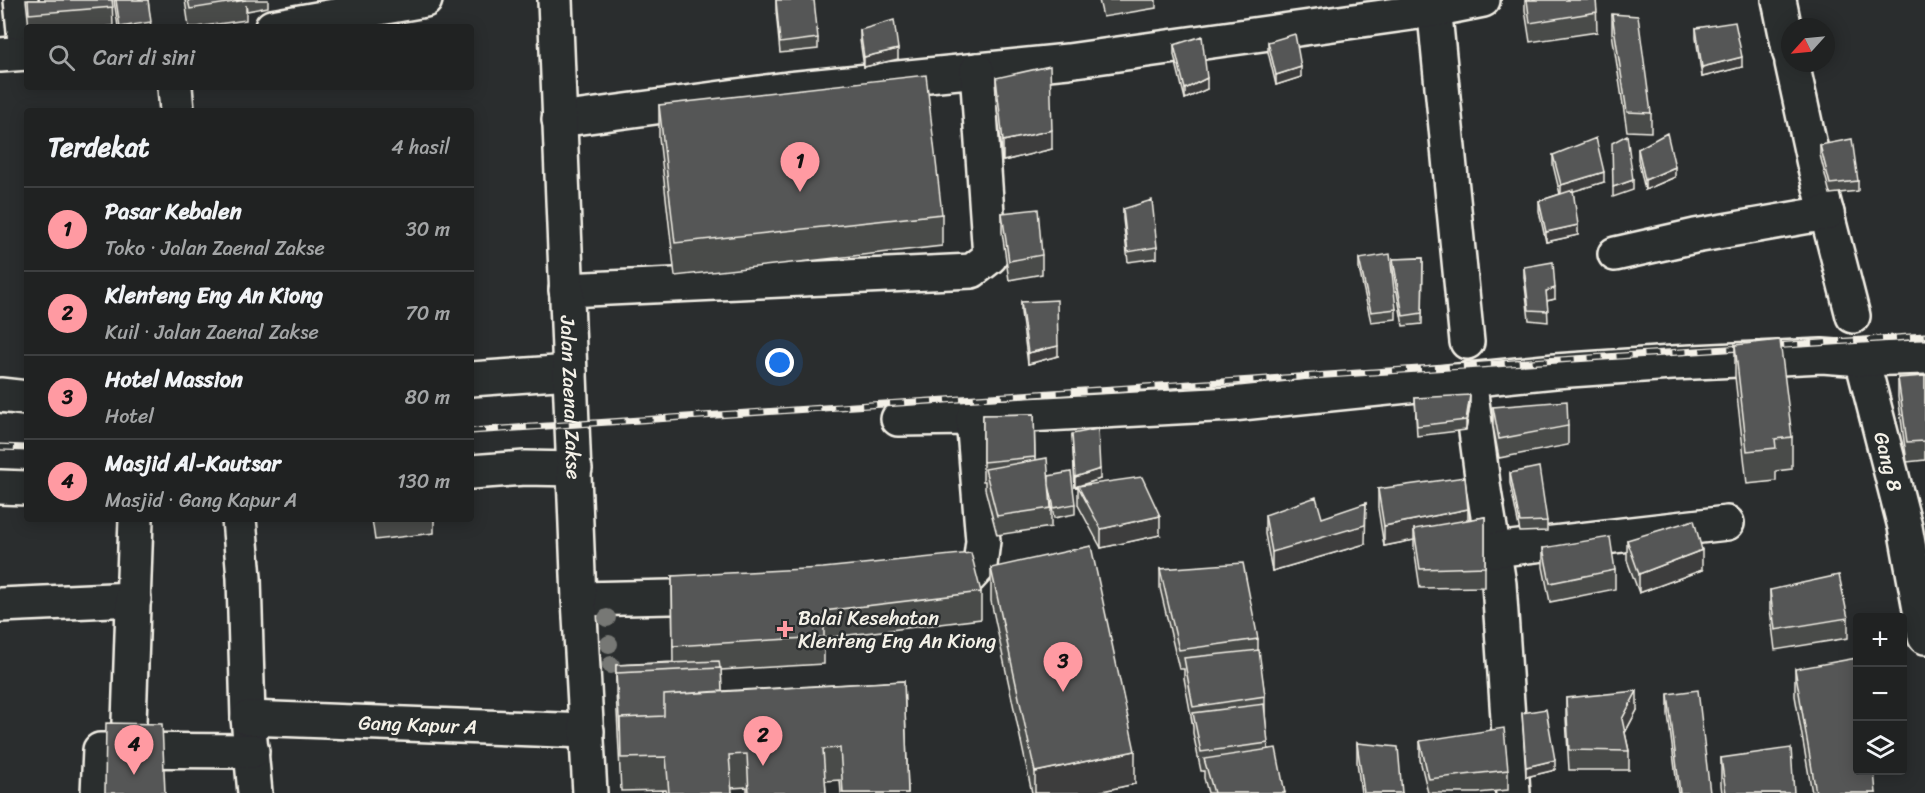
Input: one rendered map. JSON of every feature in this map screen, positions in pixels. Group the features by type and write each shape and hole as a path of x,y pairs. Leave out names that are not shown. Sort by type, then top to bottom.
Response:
{"street":[{"path":"21,0 24,26"},
{"path":"279,18 425,0"},
{"name":"Jalan Zaenal Zakse","path":"555,0 579,599 590,793"},
{"path":"559,120 788,89 1068,61 1433,5 1483,0"},
{"path":"1779,0 1783,18"},
{"path":"1433,5 1436,15 1467,342"},
{"path":"0,55 24,53"},
{"path":"566,290 972,271 990,257 977,69"},
{"path":"1794,72 1799,105 1853,316"},
{"path":"175,90 177,108"},
{"path":"1615,254 1695,236 1827,213"},
{"path":"898,419 973,418 1232,404 1469,379 1672,363 1822,356 1925,357"},
{"name":"Gang 8","path":"1863,358 1905,527 1925,637"},
{"path":"474,379 570,372"},
{"path":"1469,379 1499,584 1513,793"},
{"path":"0,395 24,398"},
{"path":"900,583 969,577 980,565 983,541 973,418"},
{"path":"474,472 525,468 575,469"},
{"path":"0,487 24,488"},
{"path":"128,752 136,522"},
{"path":"239,522 244,578 248,718 255,793"},
{"path":"1493,550 1727,523"},
{"path":"579,599 748,595"},
{"path":"0,605 134,599"},
{"name":"Gang Kapur A","path":"248,718 587,731"},
{"path":"98,793 100,750 252,752"}],"building":[{"path":"28,0 112,0 113,7 29,14"},
{"path":"116,0 148,0 151,22 120,24"},
{"path":"188,0 246,0 190,9"},
{"path":"776,0 814,0 818,38 780,43"},
{"path":"1527,0 1596,0 1597,12 1530,23"},
{"path":"1612,14 1638,16 1651,113 1627,112"},
{"path":"894,20 898,49 864,57 860,30"},
{"path":"1735,22 1742,57 1702,67 1696,28"},
{"path":"1295,34 1301,67 1276,75 1268,42"},
{"path":"1202,36 1207,78 1185,89 1174,45"},
{"path":"1050,66 1052,130 1003,141 996,78"},
{"path":"926,75 942,214 675,243 659,105"},
{"path":"1667,133 1675,167 1645,180 1638,149"},
{"path":"1627,135 1633,180 1613,187 1612,143"},
{"path":"1596,138 1604,172 1561,185 1553,155"},
{"path":"1852,139 1858,181 1830,184 1820,145"},
{"path":"1573,190 1578,225 1546,232 1539,201"},
{"path":"1152,200 1157,247 1128,252 1123,209"},
{"path":"1038,209 1042,255 1009,261 1002,213"},
{"path":"1390,254 1396,309 1371,312 1359,259"},
{"path":"1423,258 1422,313 1403,316 1393,259"},
{"path":"1553,262 1555,288 1546,291 1548,311 1529,310 1524,267"},
{"path":"1057,300 1058,346 1028,353 1021,302"},
{"path":"1780,340 1792,437 1775,439 1776,448 1747,451 1735,345"},
{"path":"1925,376 1925,441 1907,442 1898,378"},
{"path":"1470,395 1466,420 1417,426 1415,398"},
{"path":"1567,401 1568,426 1499,439 1493,407"},
{"path":"1034,414 1035,457 983,462 983,415"},
{"path":"1098,429 1100,469 1075,477 1072,434"},
{"path":"1047,458 1051,508 997,516 985,469"},
{"path":"1539,467 1547,521 1520,522 1510,473"},
{"path":"1071,472 1075,504 1054,508 1049,476"},
{"path":"1142,477 1160,516 1101,529 1078,486"},
{"path":"1465,477 1468,509 1384,526 1378,489"},
{"path":"1316,497 1322,518 1366,503 1365,525 1272,552 1265,515"},
{"path":"1485,517 1485,567 1420,569 1414,529"},
{"path":"1694,520 1702,550 1639,574 1627,540"},
{"path":"1610,537 1615,570 1550,583 1543,548"},
{"path":"1091,546 1135,751 1035,772 991,568"},
{"path":"971,553 981,592 824,611 824,637 673,646 672,576 823,568"},
{"path":"1243,563 1258,639 1179,650 1160,569"},
{"path":"1839,575 1848,618 1775,630 1770,590"},
{"path":"1259,650 1265,696 1193,707 1184,658"},
{"path":"1853,659 1853,775 1874,775 1876,793 1816,793 1795,669"},
{"path":"719,661 720,668 616,673 616,665"},
{"path":"721,668 722,691 664,695 664,716 620,718 620,731 616,673"},
{"path":"904,681 908,793 843,793 840,748 823,749 826,793 749,793 747,754 729,755 732,793 669,793 666,757 621,758 620,718 664,716 664,695"},
{"path":"1698,690 1710,793 1680,793 1668,694"},
{"path":"1637,691 1622,719 1629,751 1569,750 1566,698"},
{"path":"1264,704 1268,743 1201,752 1193,713"},
{"path":"1546,709 1555,760 1526,767 1522,713"},
{"path":"106,723 162,724 165,793 105,793"},
{"path":"1504,728 1508,770 1429,779 1420,741"},
{"path":"1357,743 1398,747 1402,793 1364,793"},
{"path":"1276,748 1285,793 1214,793 1204,759"},
{"path":"1791,748 1794,793 1726,793 1721,758"}],"railway":[{"path":"474,431 1925,336"},
{"path":"0,447 24,448"}],"place":[{"name":"Pasar Kebalen","path":"800,192"},
{"name":"Balai Kesehatan Klenteng Eng An Kiong","path":"785,629"},
{"name":"Hotel Massion","path":"1063,692"},
{"name":"Klenteng Eng An Kiong","path":"763,766"},
{"name":"Masjid Al-Kautsar","path":"134,775"}]}
